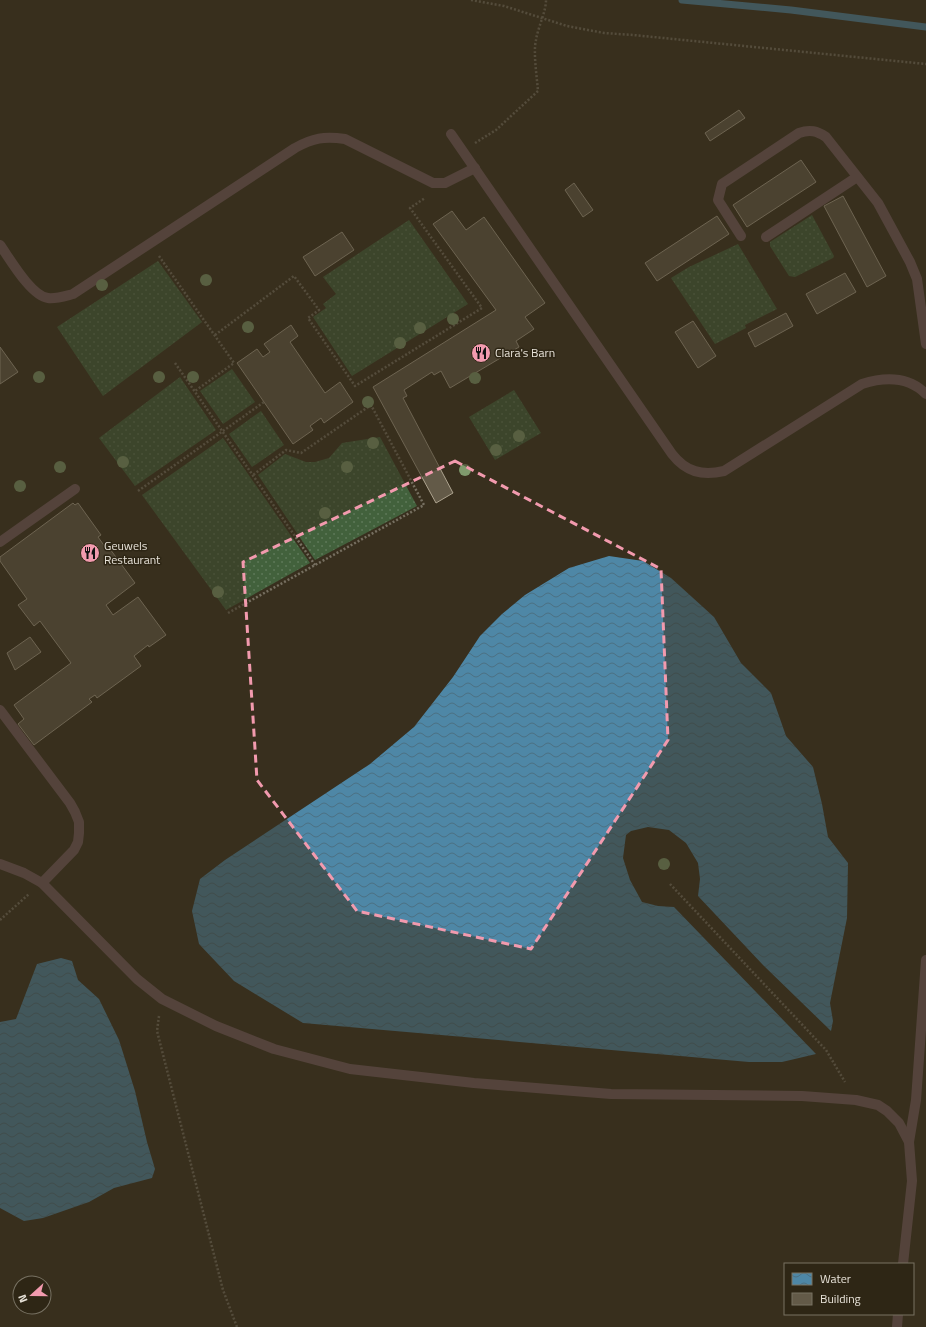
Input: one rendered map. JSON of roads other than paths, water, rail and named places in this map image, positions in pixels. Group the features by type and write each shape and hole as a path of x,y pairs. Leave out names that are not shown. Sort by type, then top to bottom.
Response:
{"lane":[{"path":"741,236 718,200 722,184 799,133 811,130 819,132 826,137 878,203 910,262 917,279 926,344"},
{"path":"451,134 672,454 677,461 689,469 702,473 713,474 724,471 862,384 874,380 887,378 900,380 925,391"},
{"path":"0,245 31,288 47,298 55,298 73,294 295,148 318,138 332,137 345,139 433,183 446,183 475,168"},
{"path":"766,237 857,177"},
{"path":"0,542 75,489"},
{"path":"0,710 70,803 76,812 79,822 79,833 74,850 42,883"},
{"path":"0,864 24,872 42,883 137,979 162,999 216,1026 274,1049 350,1069 474,1083 611,1094 802,1096 856,1100 878,1105 887,1111 899,1123 909,1142"},
{"path":"903,1263 912,1181 909,1142 916,1100 926,960"},
{"path":"897,1327 898,1315"}],"water":[{"path":"609,556 643,561 671,578 714,617 741,663 771,693 786,736 813,767 828,837 848,863 847,918 830,1003 833,1021 831,1031 763,965 698,896 700,879 698,863 686,843 669,830 648,827 631,831 626,835 623,858 630,880 642,902 658,906 674,907 816,1054 782,1062 749,1062 303,1023 234,981 199,944 192,911 200,879 225,860 370,764 414,727 453,677 480,636 502,614 525,595 569,568"},
{"path":"61,958 72,961 78,980 99,999 119,1040 135,1091 155,1169 152,1178 114,1188 89,1202 43,1218 24,1221 0,1208 0,1022 16,1019 37,964"}],"waterway":[{"path":"682,0 791,10 926,27"}],"place":[{"name":"Clara's Barn","path":"481,353"},
{"name":"Geuwels Restaurant","path":"90,553"}]}
